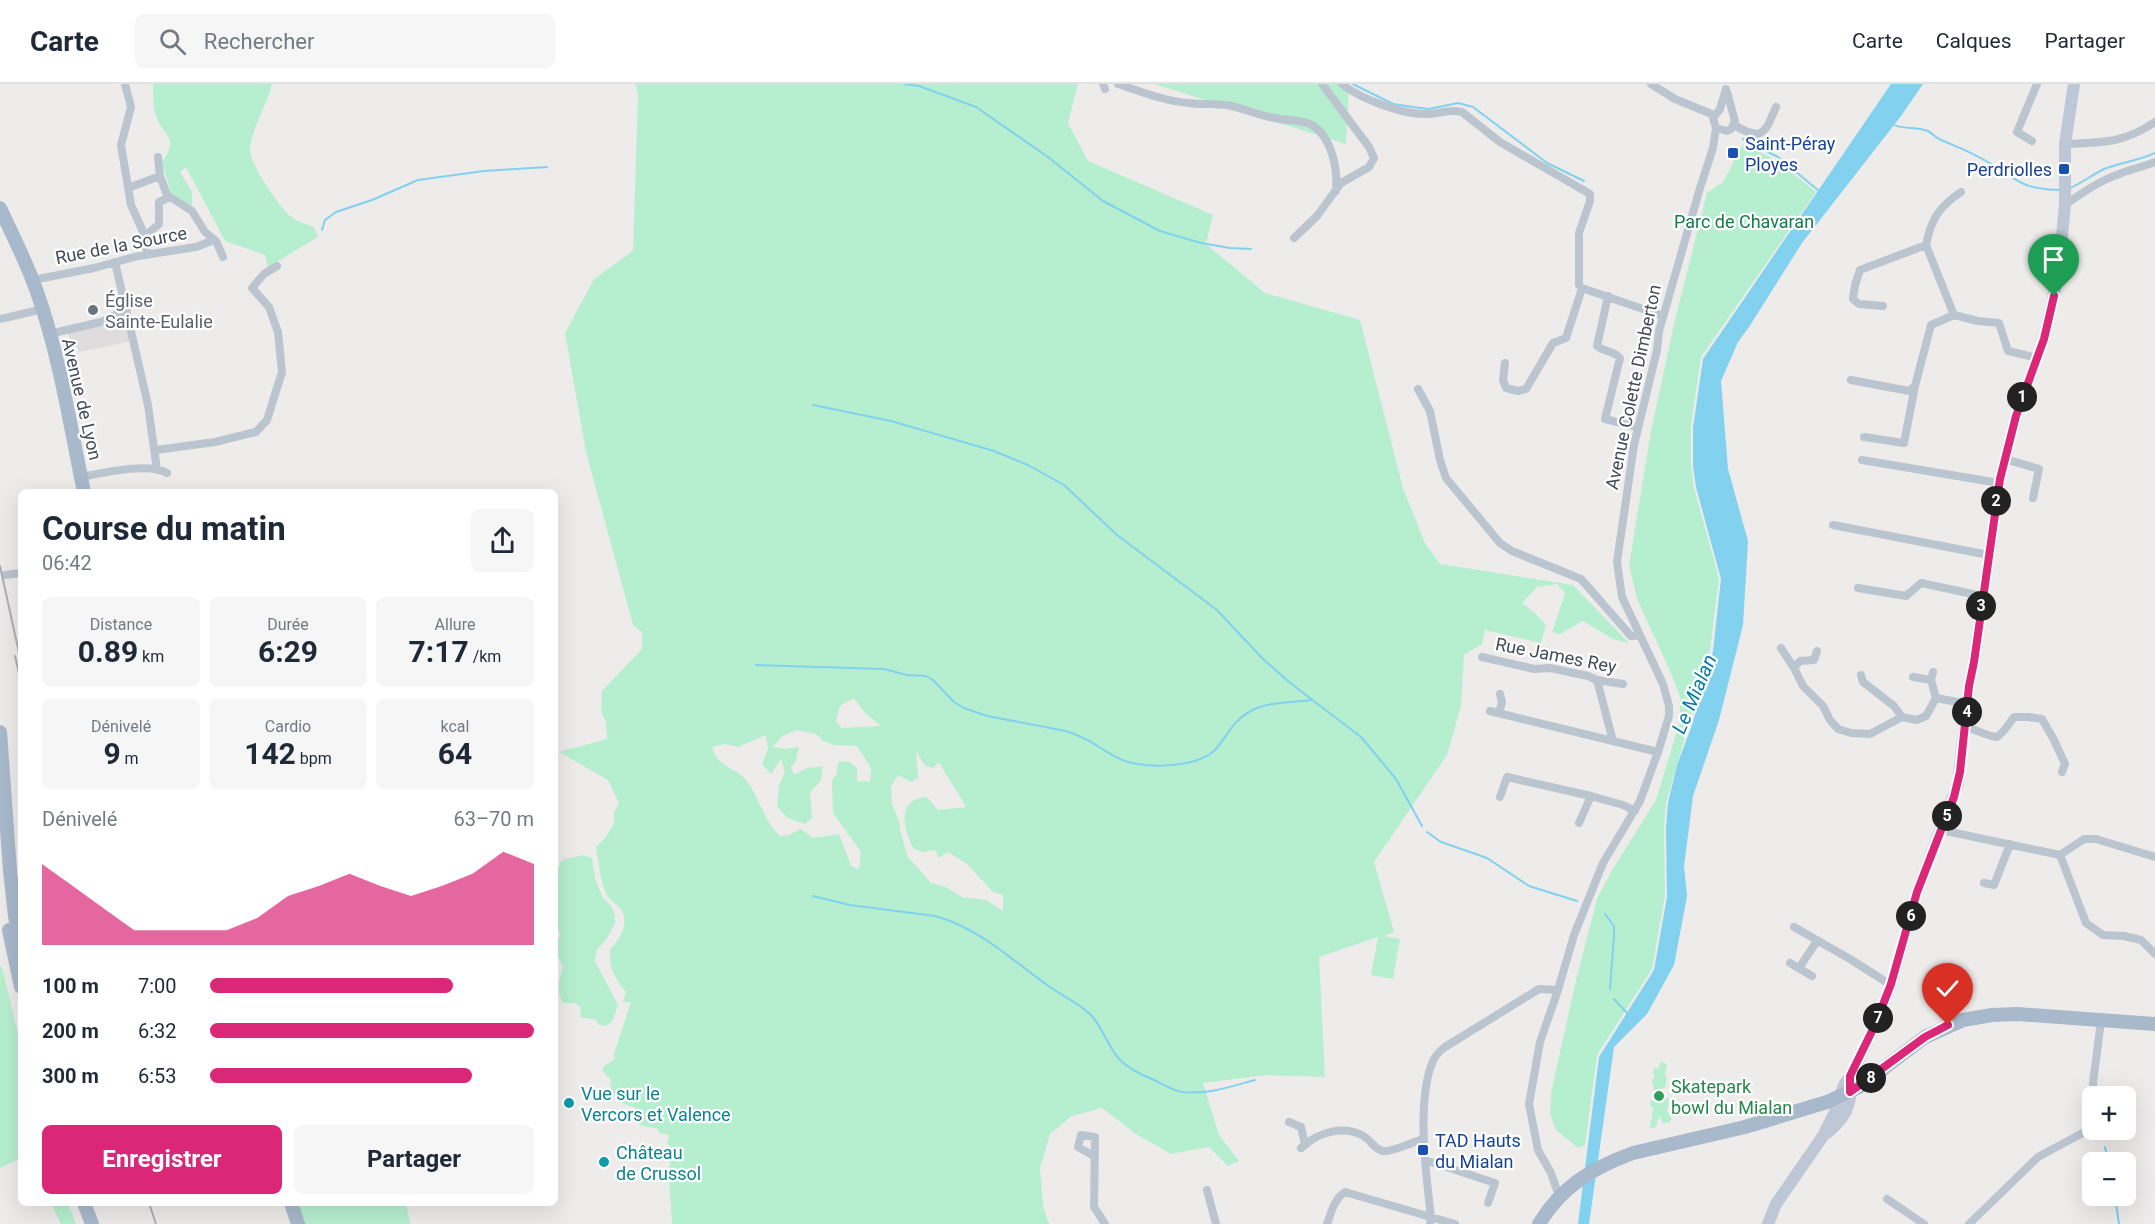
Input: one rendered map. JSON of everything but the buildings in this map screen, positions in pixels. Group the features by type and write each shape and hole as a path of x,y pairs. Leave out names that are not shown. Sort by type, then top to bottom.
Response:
{"main road":[{"path":"1768,1224 1776,1204 1823,1136 1844,1099 1850,1076 1875,1025 1891,984 1917,892 1958,784 1999,483 2016,416 2047,328 2058,276 2065,195 2065,144 2074,84"},
{"name":"Avenue de Lyon","path":"0,208 33,280 44,312 69,414 83,489"},
{"path":"0,732 10,871 18,930"},
{"path":"0,851 3,892 18,973"},
{"path":"1539,1224 1558,1196 1572,1185 1616,1160 1633,1153 1745,1127 1795,1119 1844,1099 1937,1031 1963,1020 2017,1014 2155,1024"},
{"path":"85,1206 92,1224"},
{"path":"94,1206 101,1224"},
{"path":"292,1206 298,1224"}],"street":[{"path":"125,84 131,107 121,145 131,205 145,236 147,255"},
{"path":"1118,84 1150,96 1229,106 1312,125 1324,137 1332,158 1336,171 1335,191"},
{"path":"1294,238 1317,216 1341,183 1368,166 1374,158 1369,147 1322,84"},
{"path":"1342,84 1358,94 1412,114 1428,115 1455,110 1462,112 1500,142 1590,194 1590,201 1578,233 1579,285 1663,316"},
{"path":"1651,84 1675,99 1717,112 1731,111"},
{"path":"2032,141 2016,132 2037,84"},
{"name":"Avenue Colette Dimberton","path":"1558,1196 1551,1173 1538,1150 1529,1104 1540,1042 1574,935 1602,863 1635,811 1667,724 1669,706 1663,684 1622,597 1617,562 1625,496 1663,316 1713,148 1716,128 1713,122 1726,86"},
{"name":"Avenue Colette Dimberton","path":"1713,148 1730,128 1735,118 1731,111 1726,86"},
{"path":"1716,128 1730,128 1755,135 1760,134 1768,125 1776,107"},
{"path":"2065,144 2120,140 2137,134 2155,122"},
{"path":"158,157 160,177 167,195 192,211 205,232 214,240 222,257"},
{"path":"2065,195 2155,162"},
{"path":"128,188 160,177"},
{"path":"1954,315 1926,245 1937,213 1961,192"},
{"path":"145,236 159,224 159,202 170,196"},
{"name":"Rue de la Source","path":"33,280 147,255 196,247 214,240"},
{"path":"1883,306 1859,304 1853,299 1860,270 1926,245"},
{"path":"115,262 156,450 157,470"},
{"path":"156,450 215,442 256,432 267,420 282,372 278,332 269,307 252,288 264,274 278,266"},
{"path":"1505,363 1503,380 1506,388 1518,392 1526,389 1554,343 1566,338 1582,288"},
{"path":"1608,297 1597,346 1620,358 1605,419 1638,427"},
{"path":"49,334 101,322 127,309"},
{"path":"0,319 44,312"},
{"path":"1864,437 1904,443 1915,386 1931,325 1954,315 1999,323 2008,351 2038,358"},
{"path":"1851,380 1909,390 1915,386"},
{"path":"1418,389 1430,411 1440,460 1446,477 1500,543 1512,551 1581,579 1630,636 1639,635"},
{"path":"2005,459 2039,469 2033,498"},
{"path":"1862,460 1999,483"},
{"path":"81,477 150,468 167,473"},
{"path":"1833,525 1989,555"},
{"path":"5,575 18,574"},
{"path":"1858,588 1906,596 1921,583 1982,596"},
{"path":"1780,648 1803,686 1823,706 1830,720 1838,729 1851,733 1870,734 1902,717 1917,720 1926,716 1936,698 1932,676 1913,677"},
{"path":"1794,668 1800,661 1814,660 1817,651"},
{"name":"Rue James Rey","path":"1482,657 1534,669 1550,668 1623,684"},
{"path":"1861,675 1863,682 1894,706 1902,717"},
{"path":"1597,680 1613,741"},
{"path":"1500,694 1502,702 1495,712 1658,752"},
{"path":"1936,698 1968,704"},
{"path":"1965,727 1997,737 2006,731 2014,717 2042,719 2065,764 2062,772"},
{"path":"1500,797 1507,777 1591,796 1623,805 1635,811"},
{"path":"1579,823 1591,796"},
{"path":"1941,830 2060,855 2084,839 2096,839 2155,857"},
{"path":"1984,883 1994,885 2010,844"},
{"path":"2060,855 2086,923 2103,935 2141,940 2155,954"},
{"path":"1794,927 1891,984"},
{"path":"1799,968 1817,941"},
{"path":"1790,963 1812,976"},
{"path":"1430,1220 1423,1139 1426,1083 1433,1059 1445,1047 1539,989 1558,990"},
{"path":"2093,1086 2101,1021"},
{"path":"1289,1122 1301,1128 1303,1146 1330,1131 1341,1130 1356,1132 1367,1138 1376,1148 1385,1151 1423,1139"},
{"path":"1969,1224 2037,1157 2082,1133"},
{"path":"1094,1156 1078,1147 1081,1135 1095,1137 1094,1207 1105,1224"},
{"path":"1425,1160 1495,1183 1488,1203"},
{"name":"Avenue Colette Dimberton","path":"1551,1173 1572,1185"},
{"path":"1207,1190 1216,1224"},
{"path":"1327,1224 1334,1205 1340,1195 1345,1192 1430,1220 1455,1224"},
{"path":"1887,1199 1924,1224"}],"shaded area":[{"path":"128,318 133,341 79,352 78,347 71,348 68,331"}],"green space":[{"path":"153,84 272,84 253,135 250,151 255,166 284,210 294,219 314,227 318,237 268,267 265,255 225,241 186,167 180,172 192,192 192,207 171,193 162,163 170,141 155,112"},
{"path":"635,84 1078,84 1068,123 1088,161 1213,215 1206,244 1265,293 1360,320 1403,488 1425,543 1440,564 1573,585 1629,643 1613,639 1583,621 1560,634 1552,632 1565,593 1557,584 1537,587 1522,603 1546,625 1541,643 1485,630 1482,644 1464,655 1461,706 1447,755 1374,862 1394,932 1384,936 1400,939 1393,979 1371,975 1378,937 1319,957 1325,1077 1266,1075 1203,1083 1219,1135 1239,1161 1228,1166 1209,1147 1171,1154 1136,1134 1102,1108 1072,1116 1050,1134 1040,1168 1043,1206 1049,1224 672,1224 669,1179 671,1147 667,1143 669,1135 659,1133 658,1129 640,1125 637,1109 618,1101 617,1096 613,1095 610,1083 612,1081 602,1070 615,1059 614,1054 631,1002 623,1002 626,992 615,977 610,962 610,949 622,932 624,916 621,909 605,892 596,850 614,823 614,812 619,803 608,780 559,752 607,739 606,723 601,711 602,691 642,649 642,632 633,625 586,452 565,333 594,279 633,251 638,94","holes":["854,698 865,713 881,726 842,728 836,721 840,706","797,730 816,734 823,741 834,745 857,746 871,768 870,782 857,781 857,768 848,761 838,762 837,774 832,780 833,813 861,852 859,869 851,866 839,834 813,838 801,829 789,835 780,836 769,823 745,779 722,763 712,747 725,744 738,747 766,735 768,749 762,764 771,774 781,759 785,772 779,785 777,806 787,818 805,824 812,818 810,793 821,780 823,766 807,768 794,775 791,767 796,761 799,747 785,749 773,747 782,736","916,751 925,766 933,768 939,762 966,807 938,810 927,797 910,803 906,809 905,824 913,848 923,852 936,850 938,858 948,852 967,864 993,892 1003,895 1003,911 986,900 962,897 946,887 931,883 908,857 892,804 891,786 898,775 911,782 918,778"]},
{"path":"1154,84 1349,84 1346,144"},
{"name":"Parc de Chavaran","path":"1743,144 1776,160 1816,192 1701,357 1691,425 1691,463 1694,488 1719,578 1710,650 1666,803 1665,896 1652,969 1597,1055 1585,1145 1578,1148 1556,1130 1550,1114 1551,1093 1576,980 1597,899 1656,800 1680,721 1680,697 1637,599 1629,565 1651,431 1674,324 1707,193 1723,182"},
{"path":"583,855 592,858 600,891 615,915 615,923 597,950 595,961 618,1005 612,1022 605,1026 599,1025 596,1020 580,1017 581,1008 575,1003 563,1003 561,998 559,980 563,966 558,954 560,935 558,869 562,860"},
{"path":"0,967 2,967 18,1034 18,1159 0,1168"},
{"name":"Skatepark bowl du Mialan","path":"1660,1062 1667,1064 1665,1074 1667,1078 1665,1087 1662,1089 1662,1096 1669,1099 1667,1111 1672,1119 1669,1123 1663,1123 1659,1116 1656,1127 1650,1129 1653,1107 1650,1106 1651,1100 1654,1101 1656,1096 1652,1081 1655,1074 1653,1074 1654,1068 1659,1069"},
{"path":"52,1206 69,1206 76,1224 61,1224"},
{"path":"292,1206 407,1206 410,1224 298,1224"}],"water":[{"name":"Le Mialan","path":"1891,84 1923,84 1901,116 1802,243 1738,342 1721,381 1728,469 1748,541 1743,625 1719,720 1693,796 1684,866 1687,896 1674,965 1647,1014 1614,1047 1589,1224 1578,1224 1599,1057 1654,970 1667,897 1668,803 1677,765 1692,725 1713,651 1721,579 1696,487 1693,466 1693,428 1703,359"}],"waterway":[{"path":"904,84 919,86 976,107 1048,157 1103,201 1160,231 1201,243 1251,249"},
{"path":"1353,84 1393,104 1429,109 1458,103 1473,107 1547,163 1584,181"},
{"path":"1892,124 1928,131 2020,182 2036,188 2061,190"},
{"path":"1743,139 1778,157 1819,191"},
{"path":"2070,188 2104,169 2155,153"},
{"path":"322,230 325,220 336,212 372,200 418,180 484,171 547,167"},
{"path":"813,405 891,421 994,451 1028,465 1064,485 1117,535 1217,610 1262,658 1289,682 1361,737 1396,779 1422,826"},
{"path":"756,665 884,669 907,675 926,676 933,680 954,702 964,708 987,716 1066,731 1128,762 1161,766 1186,763 1208,755 1216,749 1244,715 1256,708 1312,700"},
{"path":"1427,832 1441,842 1487,858 1529,886 1577,901"},
{"path":"813,896 850,905 935,916 966,928 1087,1011 1096,1021 1115,1054 1126,1065 1172,1089 1192,1093 1255,1080"},
{"path":"1605,914 1614,926 1610,989"},
{"path":"1614,999 1628,1014"},
{"path":"2105,1147 2106,1152"},
{"path":"2116,1206 2119,1224"}],"railway":[{"path":"0,566 18,648"},
{"path":"15,656 18,669"},
{"path":"150,1206 156,1224"}],"place":[{"name":"Saint-Péray Ployes","path":"1733,153"},
{"name":"Perdriolles","path":"2064,169"},
{"name":"Église Sainte-Eulalie","path":"93,310"},
{"name":"Skatepark bowl du Mialan","path":"1659,1096"},
{"name":"Vue sur le Vercors et Valence","path":"569,1103"},
{"name":"TAD Hauts du Mialan","path":"1423,1150"},
{"name":"Château de Crussol","path":"604,1162"}],"route":[{"path":"1948,1025 1925,1037 1850,1092 1850,1076 1875,1025 1891,984 1923,874 1958,784 1969,686 1999,483 2010,436 2044,339 2054,296"}]}
